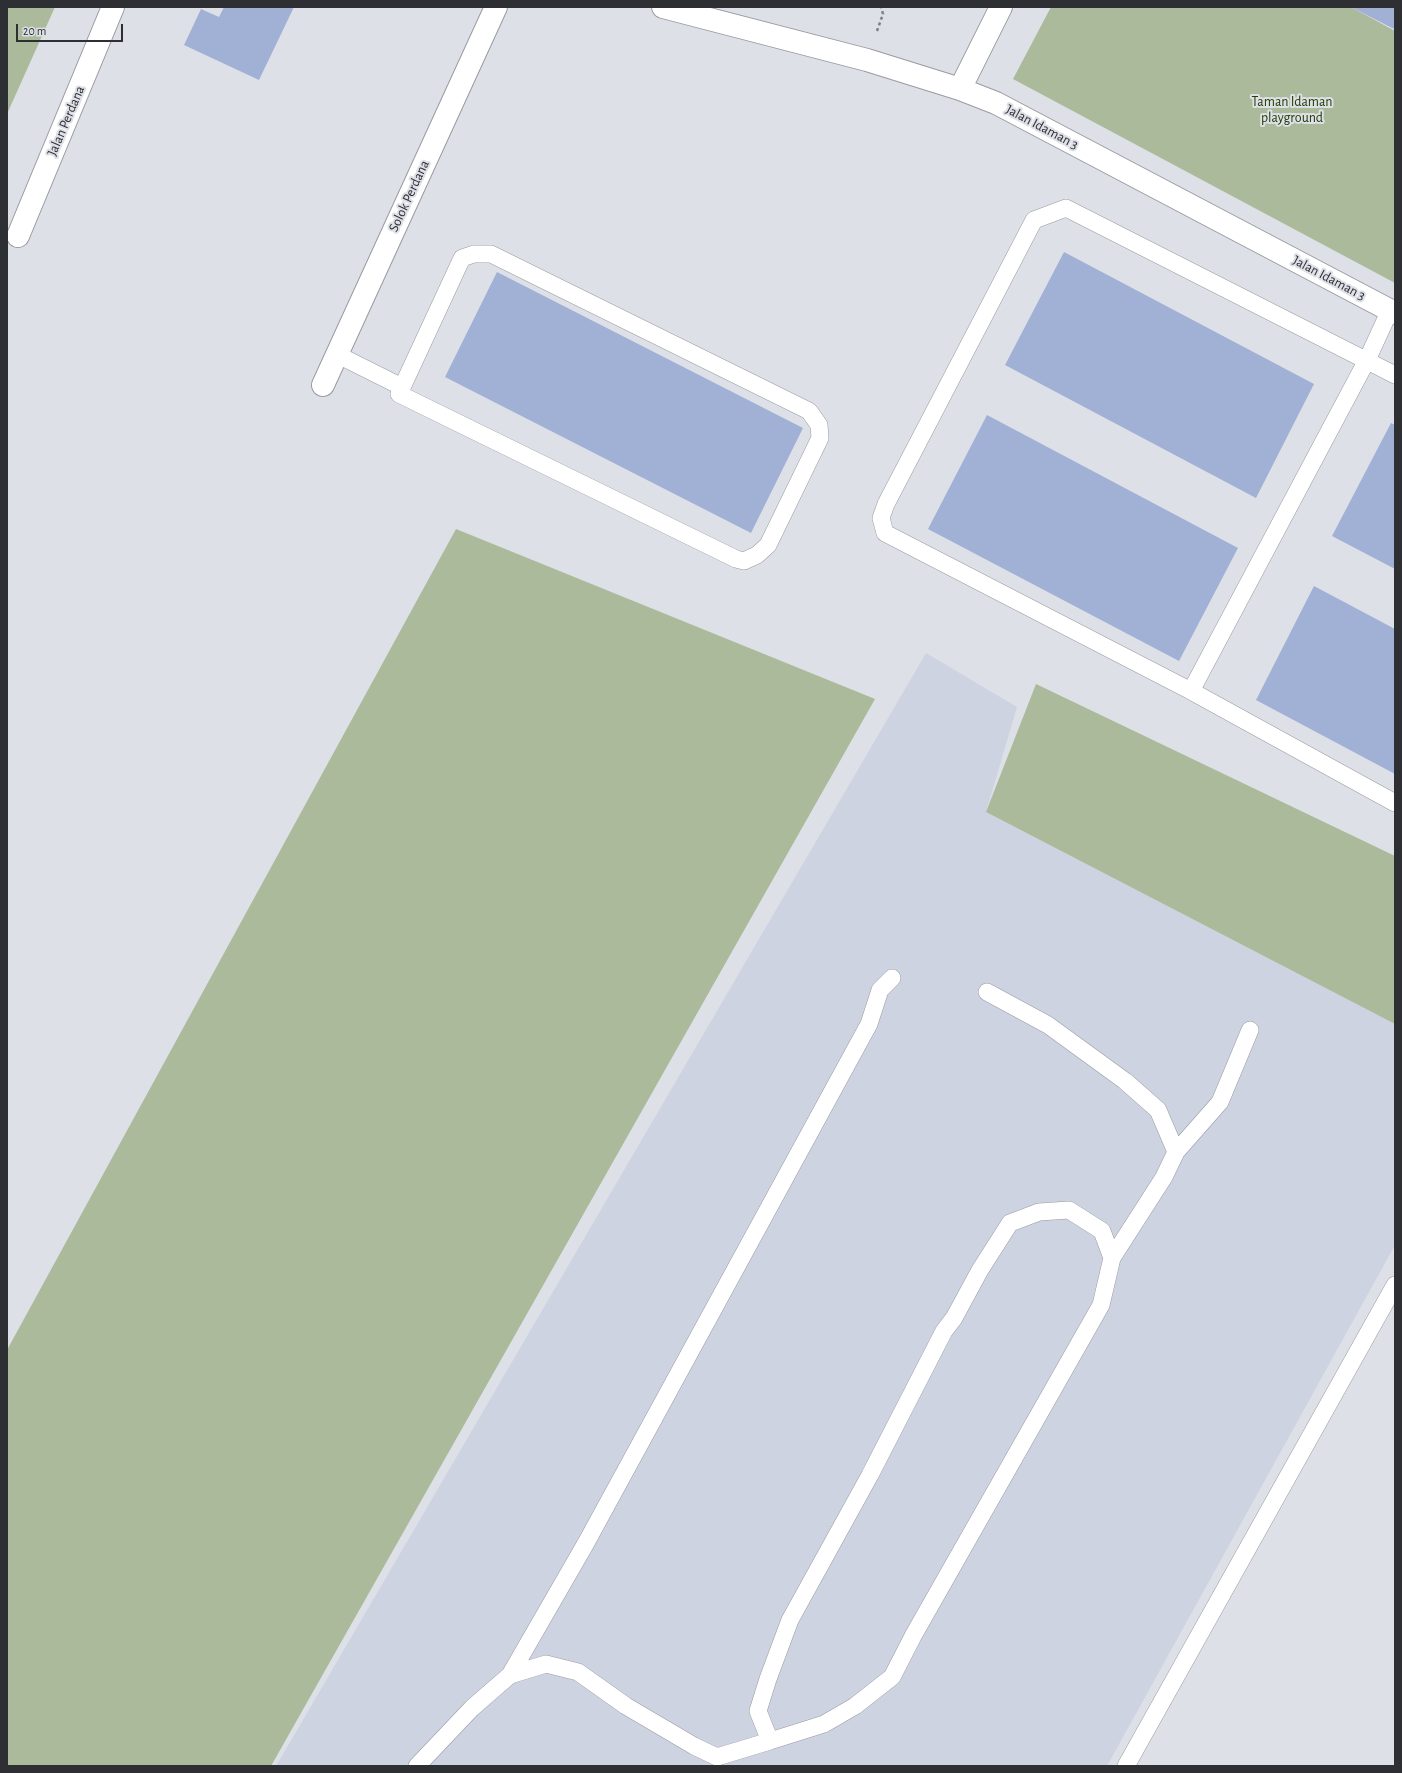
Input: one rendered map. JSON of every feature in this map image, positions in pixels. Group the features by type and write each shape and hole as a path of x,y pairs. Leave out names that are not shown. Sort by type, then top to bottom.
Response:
{"street":[{"name":"Jalan Perdana","path":"18,236 113,7"},
{"name":"Solok Perdana","path":"323,385 496,7"},
{"name":"Jalan Idaman 3","path":"663,7 867,60 960,89 996,104 1392,311"},
{"path":"960,89 1001,7"}],"lane":[{"path":"1395,375 1066,208 1034,220 886,504 881,518 885,532 1191,691 1395,803"},
{"path":"474,254 492,254 809,411 819,425 820,438 768,545 757,556 744,561 736,559 399,394 402,387 462,258 474,254"},
{"path":"1191,691 1392,311"},
{"path":"336,354 402,387"},
{"path":"417,1766 472,1708 510,1675 590,1536 869,1024 880,990 892,978"},
{"path":"987,992 1048,1025 1125,1081 1158,1110 1176,1152"},
{"path":"510,1675 546,1664 578,1672 626,1706 694,1746 717,1757 824,1724 855,1706 892,1677 913,1636 1101,1305 1112,1258 1164,1177 1176,1152 1220,1102 1250,1030"},
{"path":"770,1741 758,1711 790,1620 870,1475 944,1331 954,1318 980,1270 1010,1223 1039,1212 1069,1210 1102,1231 1112,1258"},
{"path":"1126,1766 1395,1285"}],"shaded area":[{"path":"926,653 1017,707 986,812 1395,1024 1395,1245 1107,1766 276,1766"}],"green space":[{"path":"7,7 55,7 7,114"},
{"name":"Taman Idaman playground","path":"1051,7 1351,7 1395,31 1395,283 1013,79"},
{"path":"456,529 875,699 271,1766 7,1766 7,1350"},
{"path":"1036,684 1395,856 1395,1024 986,812"}],"building":[{"path":"224,7 294,7 259,80 184,45 201,9 219,17"},
{"path":"1351,7 1395,7 1395,29 1392,28"},
{"path":"1064,252 1314,384 1256,498 1005,365"},
{"path":"497,272 803,428 751,533 445,377"},
{"path":"987,415 1238,548 1179,661 928,529"},
{"path":"1391,423 1395,425 1395,569 1332,536"},
{"path":"1314,586 1395,629 1395,774 1256,700"}]}
